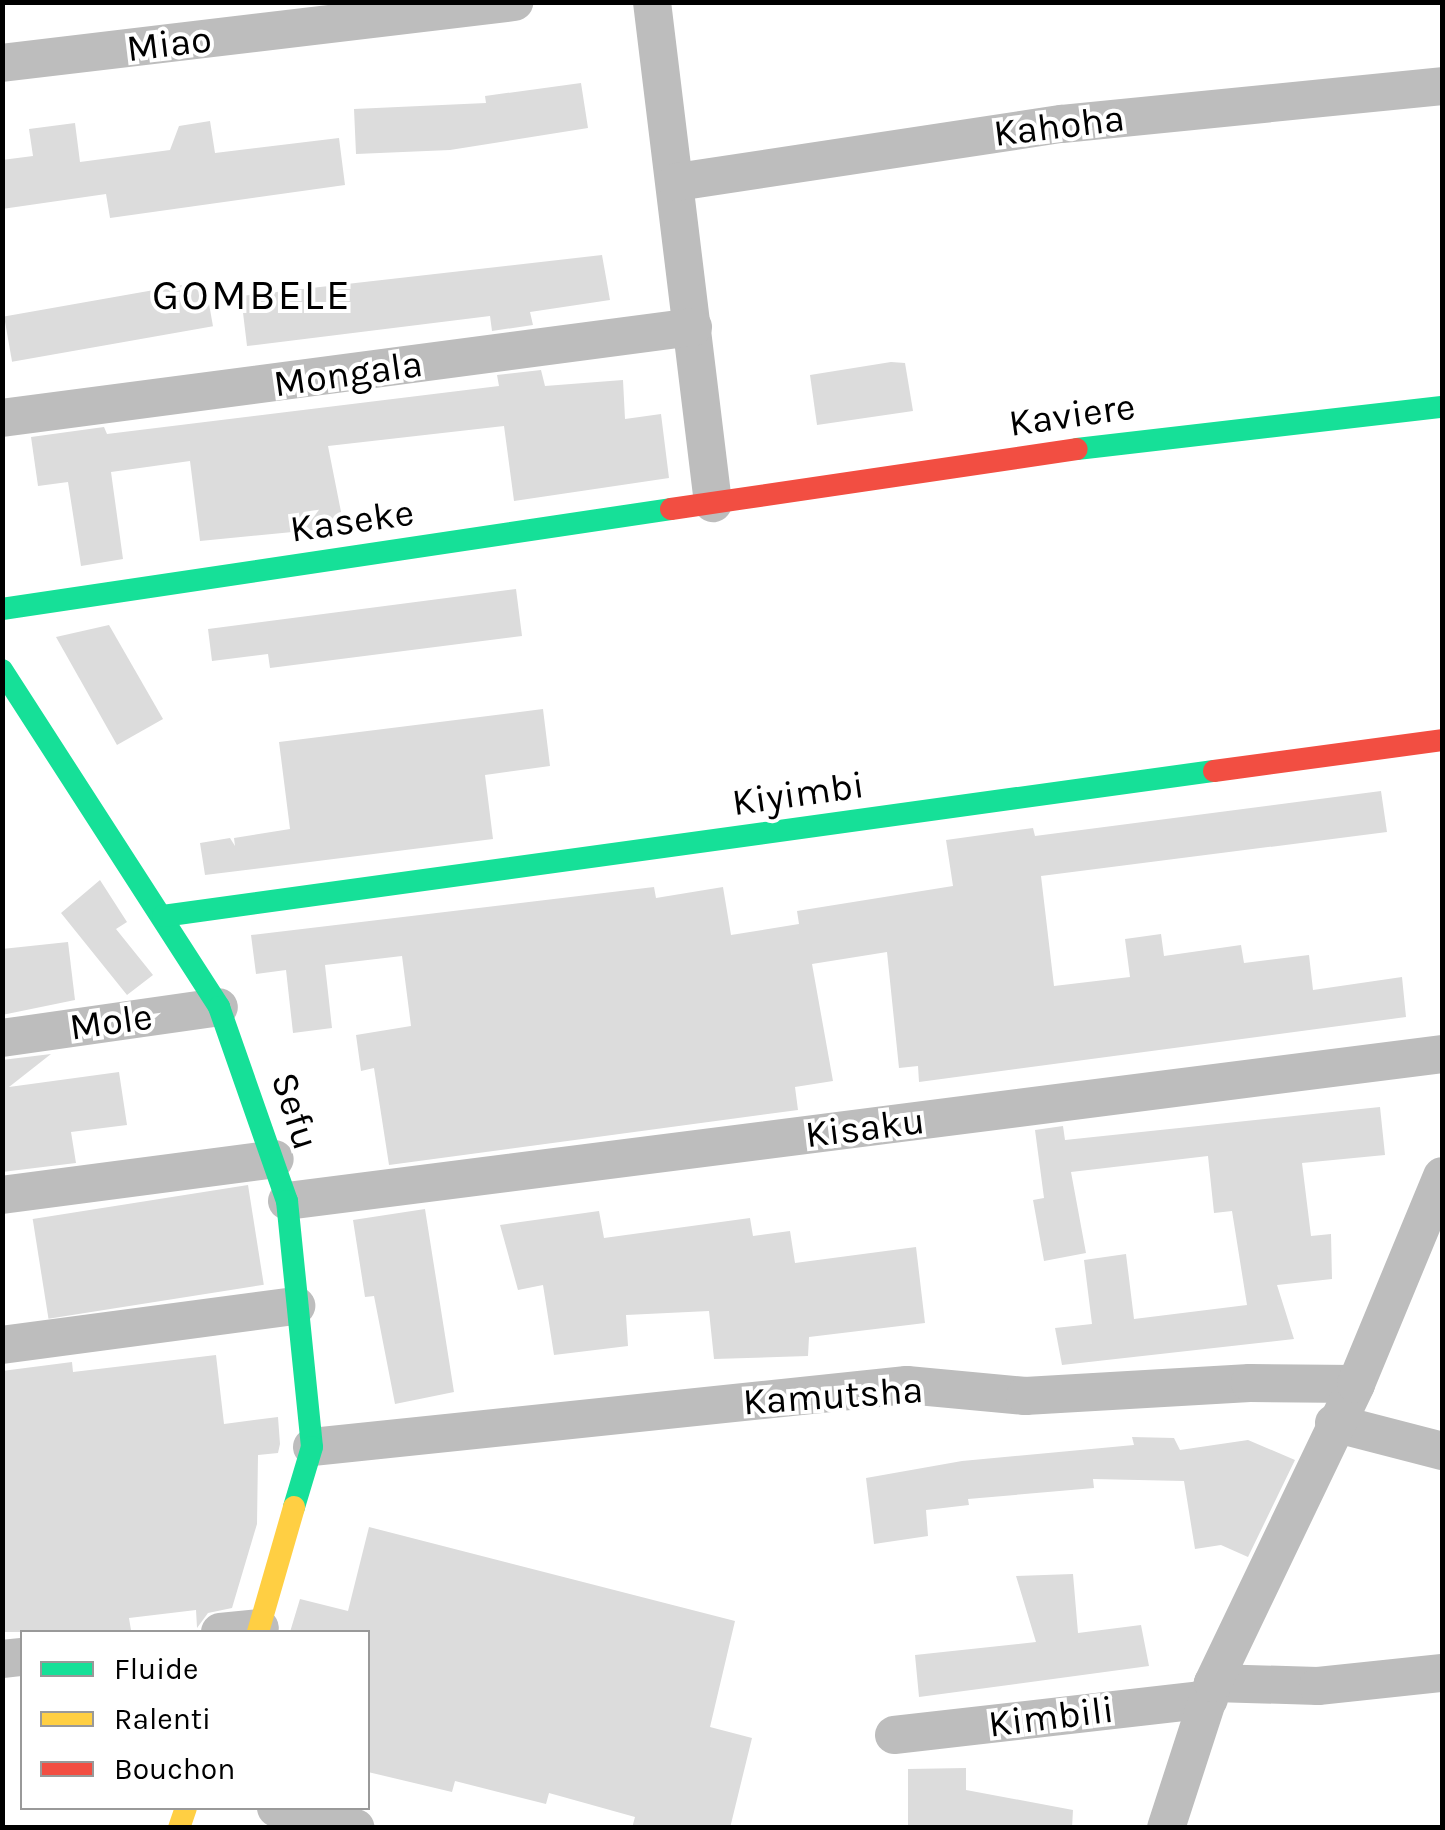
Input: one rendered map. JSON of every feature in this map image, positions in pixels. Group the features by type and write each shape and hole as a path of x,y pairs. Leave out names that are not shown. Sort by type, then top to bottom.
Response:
{"street":[{"name":"Miao","path":"2,63 514,2"},
{"path":"652,2 677,182 713,503"},
{"name":"Kahoha","path":"677,182 1062,124 1442,86"},
{"name":"Mongala","path":"2,418 693,327"},
{"name":"Kaviere","path":"713,503 1130,441 1442,407"},
{"name":"Kaseke","path":"2,609 713,503"},
{"name":"Sefu","path":"2,670 16,722 163,916 220,1006 276,1159 287,1202 312,1448 260,1630"},
{"name":"Kiyimbi","path":"163,916 1442,740"},
{"name":"Mole","path":"2,1038 220,1006"},
{"name":"Kisaku","path":"287,1202 1442,1054"},
{"path":"2,1195 276,1159"},
{"path":"1166,1828 1211,1691 1334,1423 1356,1384 1442,1176"},
{"path":"2,1345 296,1306"},
{"name":"Kamutsha","path":"312,1448 907,1385 1025,1396 1250,1383 1356,1384"},
{"path":"1334,1423 1442,1451"},
{"name":"Kimbili","path":"894,1735 1211,1691 1318,1686 1442,1673"},
{"path":"284,1810 356,1828"}],"building":[{"path":"581,83 588,128 450,150 356,154 354,109 486,103 485,96"},
{"path":"210,121 215,153 339,138 345,185 110,218 106,194 2,209 2,160 33,156 29,129 75,123 80,162 170,150 179,126"},
{"path":"602,255 610,300 530,312 533,325 492,331 490,316 247,346 241,296"},
{"path":"205,281 213,326 12,362 4,316"},
{"path":"905,363 913,411 817,425 810,375"},
{"path":"541,370 545,386 623,380 625,419 661,414 669,478 514,501 504,426 328,446 344,527 200,541 190,461 111,472 123,559 81,566 68,482 38,486 31,437 104,427 107,434 499,386 497,375"},
{"path":"516,589 522,636 270,668 268,654 212,661 208,629"},
{"path":"109,625 163,719 117,745 56,637"},
{"path":"543,709 550,766 485,775 493,839 205,875 200,843 230,838 235,846 234,838 290,829 279,742"},
{"path":"1381,791 1387,832 1041,876 1054,986 1130,977 1125,939 1161,934 1164,956 1241,945 1244,963 1309,955 1313,990 1402,977 1406,1017 919,1082 918,1066 899,1068 887,952 812,964 833,1081 795,1087 798,1110 389,1165 374,1068 361,1071 356,1035 411,1026 402,956 325,965 332,1028 293,1033 286,970 256,974 251,935 654,887 656,898 723,887 731,935 799,924 797,911 953,886 946,840 1033,828 1035,836"},
{"path":"100,880 127,922 116,929 153,975 127,995 61,913"},
{"path":"68,942 75,1000 2,1015 2,949"},
{"path":"51,1054 9,1087 119,1072 127,1125 71,1132 76,1163 2,1172 2,1060"},
{"path":"1380,1107 1385,1155 1302,1163 1311,1236 1331,1234 1332,1279 1277,1285 1294,1339 1062,1365 1055,1328 1092,1324 1084,1260 1126,1254 1134,1319 1247,1305 1232,1211 1214,1213 1208,1156 1071,1172 1086,1253 1044,1261 1033,1200 1044,1198 1035,1130 1063,1126 1065,1140"},
{"path":"248,1185 264,1285 48,1319 33,1219"},
{"path":"425,1209 454,1392 395,1404 374,1296 365,1297 353,1220"},
{"path":"599,1211 604,1238 750,1218 753,1236 790,1231 795,1263 916,1247 925,1323 809,1337 808,1356 714,1359 709,1311 626,1315 628,1346 554,1355 543,1285 518,1290 500,1225"},
{"path":"216,1355 224,1424 278,1417 278,1453 258,1455 257,1524 232,1608 208,1613 197,1628 196,1610 129,1618 131,1630 2,1632 2,1371 72,1362 73,1372"},
{"path":"1132,1437 1174,1438 1180,1450 1248,1440 1295,1460 1248,1557 1221,1545 1195,1549 1184,1481 1093,1479 1094,1488 968,1499 969,1505 926,1510 928,1536 874,1544 866,1478 962,1461 1134,1445"},
{"path":"369,1527 735,1621 710,1727 752,1738 730,1828 632,1828 635,1817 549,1793 546,1804 455,1781 452,1792 370,1772 370,1630 291,1630 300,1599 348,1611"},
{"path":"1073,1574 1078,1633 1141,1625 1149,1666 919,1697 915,1655 1036,1642 1016,1576"},
{"path":"966,1768 966,1790 1073,1810 1072,1828 908,1828 908,1769"}],"traffic: fast":[{"path":"1077,449 1442,407"},
{"path":"2,609 671,509"},
{"path":"2,670 219,1007 287,1201 312,1447 294,1507"},
{"path":"163,916 1214,771"}],"traffic: slow":[{"path":"259,1630 294,1507"},
{"path":"179,1828 185,1810"}],"traffic: jam":[{"path":"671,509 1077,449"},
{"path":"1214,771 1442,740"}],"district":[{"name":"GOMBELE","path":"252,295"}]}
